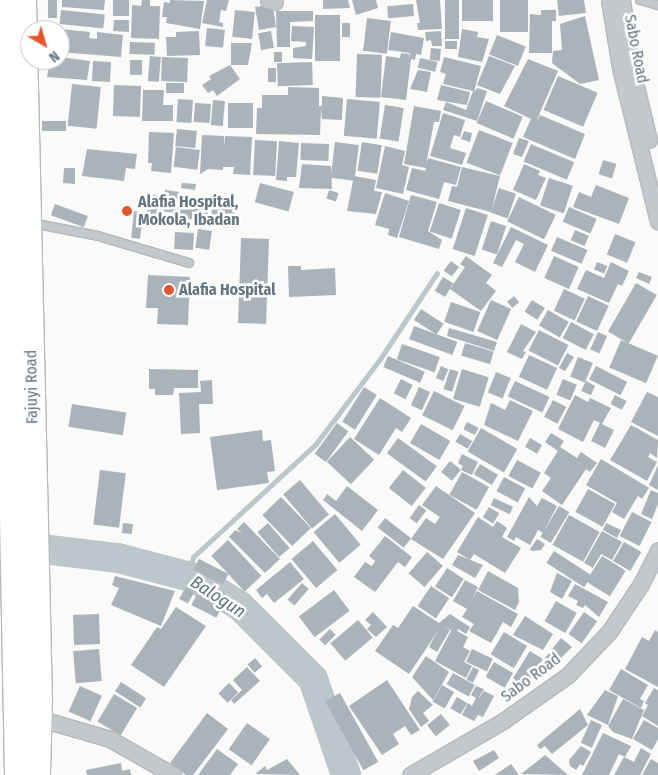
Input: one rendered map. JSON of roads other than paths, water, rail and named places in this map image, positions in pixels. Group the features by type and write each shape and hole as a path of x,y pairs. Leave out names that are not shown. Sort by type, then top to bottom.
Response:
{"highway":[{"name":"Fajuyi Road","path":"2,0 18,220"},
{"name":"Fajuyi Road","path":"22,0 18,220 25,548 38,718 37,775"},
{"name":"Fajuyi Road","path":"18,775 12,594 25,548"}],"street":[{"name":"Sabo Road","path":"610,0 620,68 658,221"},
{"name":"Sabo Road","path":"622,0 632,70 658,175"},
{"name":"Sabo Road","path":"410,775 503,721 568,675 609,632 641,584 658,550"},
{"name":"Sabo Road","path":"421,775 494,735 585,669 628,621 658,571"},
{"path":"38,718 110,739 173,775"}],"lane":[{"path":"640,0 658,5"},
{"path":"18,220 98,236 189,262"}],"waterway":[{"path":"188,576 193,557 315,445 380,359 437,273"},
{"name":"Balogun","path":"0,544 118,558 195,578 240,606 313,679 346,775"}],"place":[{"name":"Alafia Hospital, Mokola, Ibadan","path":"127,211"},
{"name":"Alafia Hospital","path":"169,290"}]}
